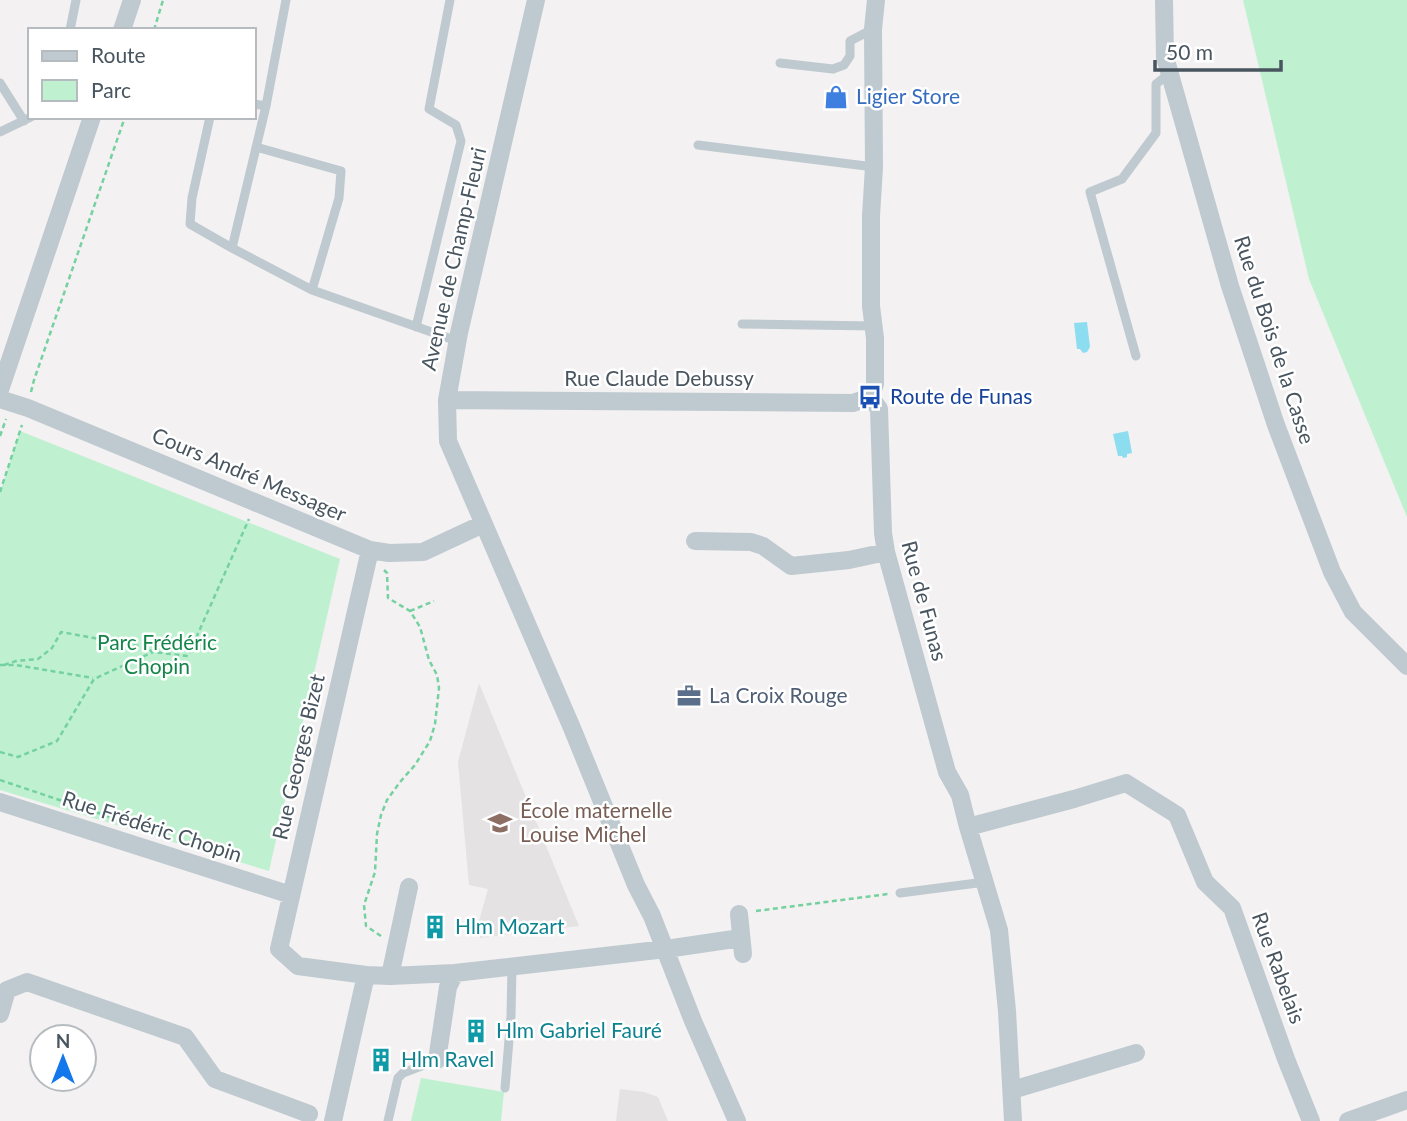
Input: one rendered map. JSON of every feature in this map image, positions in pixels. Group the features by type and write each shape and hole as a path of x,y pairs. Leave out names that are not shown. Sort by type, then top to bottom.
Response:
{"street":[{"path":"123,28 132,0"},
{"name":"Avenue de Champ-Fleuri","path":"536,0 457,341 447,400 448,441 737,1121"},
{"name":"Rue de Funas","path":"876,0 873,29 874,167 871,216 871,306 876,338 875,384 870,397 879,409 883,533 947,772 960,795 999,929 1013,1121"},
{"name":"Rue du Bois de la Casse","path":"1164,0 1165,57 1230,286 1276,425 1332,572 1353,612 1407,666"},
{"path":"0,390 91,119"},
{"name":"Rue Claude Debussy","path":"447,400 853,403 870,397"},
{"name":"Cours André Messager","path":"0,398 370,550 423,552 483,524"},
{"path":"695,541 751,542 763,546 791,566 849,560 886,552"},
{"name":"Rue Georges Bizet","path":"366,975 298,966 279,949 370,550"},
{"name":"Rue Rabelais","path":"968,827 1126,783 1177,815 1205,882 1232,908 1311,1121"},
{"name":"Rue Frédéric Chopin","path":"0,802 291,895"},
{"path":"390,976 409,887"},
{"path":"333,1121 366,975 455,973 666,949 742,946 739,914"},
{"path":"437,1060 448,987 455,973"},
{"path":"0,1014 7,990 27,982 185,1037 215,1079 309,1114"},
{"path":"1012,1090 1136,1053"},
{"path":"1348,1121 1400,1109"}],"lane":[{"path":"70,28 76,0"},
{"path":"232,248 266,106 286,0"},
{"path":"416,327 461,141 456,125 429,109 450,0"},
{"path":"780,63 833,68 844,65 849,56 850,41 873,29"},
{"path":"1136,356 1090,192 1122,180 1156,133 1156,84 1170,73"},
{"path":"0,83 27,119 0,132"},
{"path":"256,104 266,106"},
{"path":"210,119 192,198 190,224 312,290 457,341"},
{"path":"698,145 874,167"},
{"path":"256,147 341,171 339,198 312,290"},
{"path":"742,324 874,326"},
{"path":"900,892 985,882"},
{"path":"505,1088 512,966"},
{"path":"388,1121 398,1078 403,1073 437,1060"}],"path":[{"path":"155,28 163,0"},
{"path":"0,492 34,380 124,119"},
{"path":"2,665 38,659 52,648 61,632 144,647 153,652 188,656 256,503"},
{"path":"370,550 387,573 388,598 410,611 420,627 439,688 430,741 387,800 381,815 375,872 364,905 366,926 380,936 398,938"},
{"path":"410,611 434,601"},
{"path":"0,752 18,757 57,741 94,679 153,652"},
{"path":"2,665 16,665 94,679"},
{"path":"739,914 900,892"}],"shaded area":[{"name":"École maternelle Louise Michel","path":"479,683 579,926 480,938 477,928 488,889 469,885 458,762"},
{"path":"620,1089 658,1097 668,1121 616,1121"}],"green space":[{"path":"1243,0 1407,0 1407,517 1309,279"},
{"name":"Parc Frédéric Chopin","path":"20,431 340,559 269,871 0,790 0,492"},
{"path":"421,1078 504,1092 501,1121 411,1121"}],"water":[{"path":"1087,322 1090,347 1083,353 1077,349 1074,323"},
{"path":"1128,431 1132,453 1123,458 1118,456 1113,434"}],"place":[{"name":"Ligier Store","path":"836,97"},
{"name":"Route de Funas","path":"870,397"},
{"name":"La Croix Rouge","path":"689,696"},
{"name":"École maternelle Louise Michel","path":"500,823"},
{"name":"Hlm Mozart","path":"435,927"},
{"name":"Hlm Gabriel Fauré","path":"476,1031"},
{"name":"Hlm Ravel","path":"381,1060"}]}
